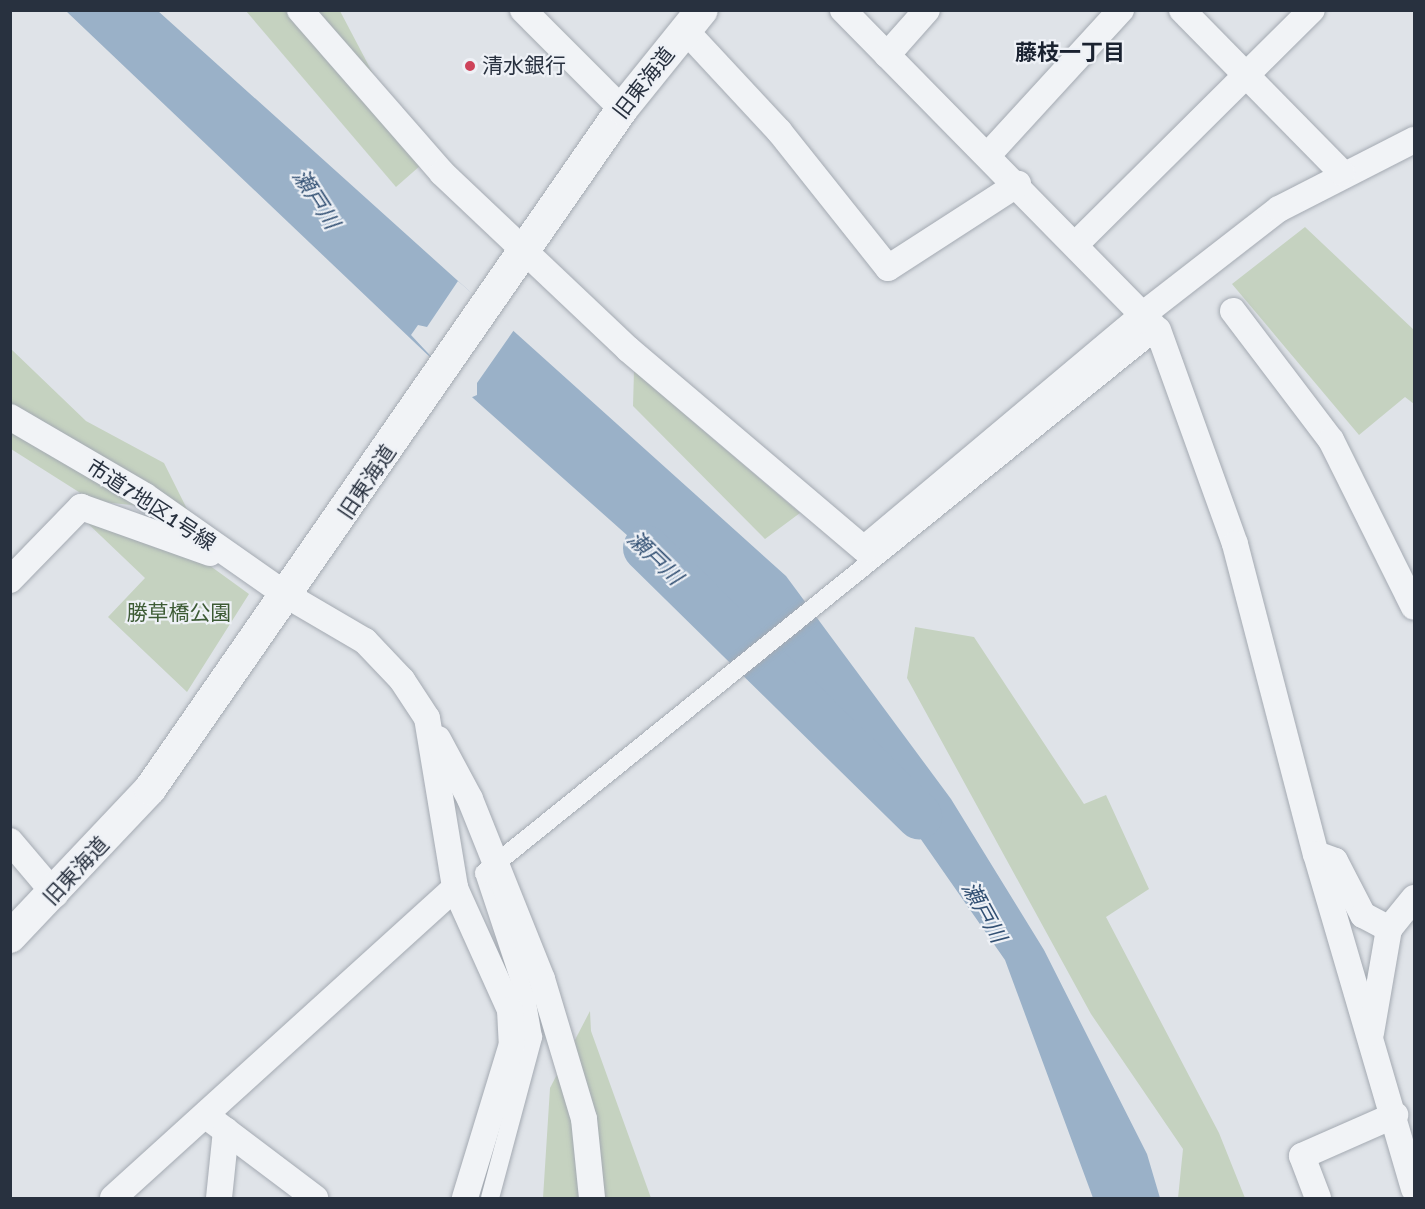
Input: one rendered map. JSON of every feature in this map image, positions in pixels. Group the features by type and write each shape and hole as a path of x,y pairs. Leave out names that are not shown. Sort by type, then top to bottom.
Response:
{"street":[{"path":"300,10 520,260 864,549 1152,321"},
{"path":"523,10 622,109"},
{"path":"843,10 1152,321 1235,544 1316,854 1395,1115 1414,1189"},
{"path":"887,55 927,10"},
{"path":"988,155 1120,10"},
{"path":"1182,10 1342,173"},
{"path":"1077,243 1312,10"},
{"path":"694,20 888,268 1017,184"},
{"name":"旧東海道","path":"10,937 55,894 150,789 297,584 622,109 694,20"},
{"path":"490,1198 533,1036 527,1002 484,873 873,564 1280,209 1342,173 1414,140"},
{"path":"1233,311 1331,440 1414,608"},
{"name":"市道7地区1号線","path":"10,417 145,496 238,563 297,584 364,641 402,680 427,718 470,799 542,979 584,1119 592,1198"},
{"path":"10,580 81,507 238,563"},
{"path":"427,718 455,888 510,1010 512,1044 465,1198"},
{"path":"10,841 55,894"},
{"path":"1316,854 1335,861 1363,915 1389,929"},
{"path":"113,1198 455,888"},
{"path":"1371,1033 1389,929 1414,898"},
{"path":"205,1115 315,1198"},
{"path":"1318,1198 1302,1156 1395,1115"},
{"path":"219,1198 226,1131"}],"green space":[{"path":"246,11 340,11 421,165 396,187"},
{"path":"1305,227 1414,330 1414,404 1405,397 1359,435 1232,284"},
{"path":"10,348 86,421 164,463 188,511 93,501 11,449"},
{"path":"634,371 800,513 765,539 633,406"},
{"name":"勝草橋公園","path":"80,516 202,560 249,594 187,692 108,617 145,578"},
{"path":"915,627 974,637 1084,804 1106,795 1149,889 1106,917 1219,1133 1245,1198 1178,1198 1183,1149 1091,1014 907,678"},
{"path":"590,1011 591,1031 651,1198 543,1198 550,1088"}],"water":[{"path":"66,11 158,11 786,576 951,799 1044,950 1147,1154 1160,1198 1093,1198 1005,960 874,772 692,593 473,398"}],"pier":[{"path":"458,281 514,330 477,383 477,395 470,398 411,335 418,325 427,327"}],"waterway":[{"name":"瀬戸川","path":"646,548 919,816"}],"place":[{"name":"清水銀行","path":"470,66"}],"district":[{"name":"藤枝一丁目","path":"1070,53"}]}
